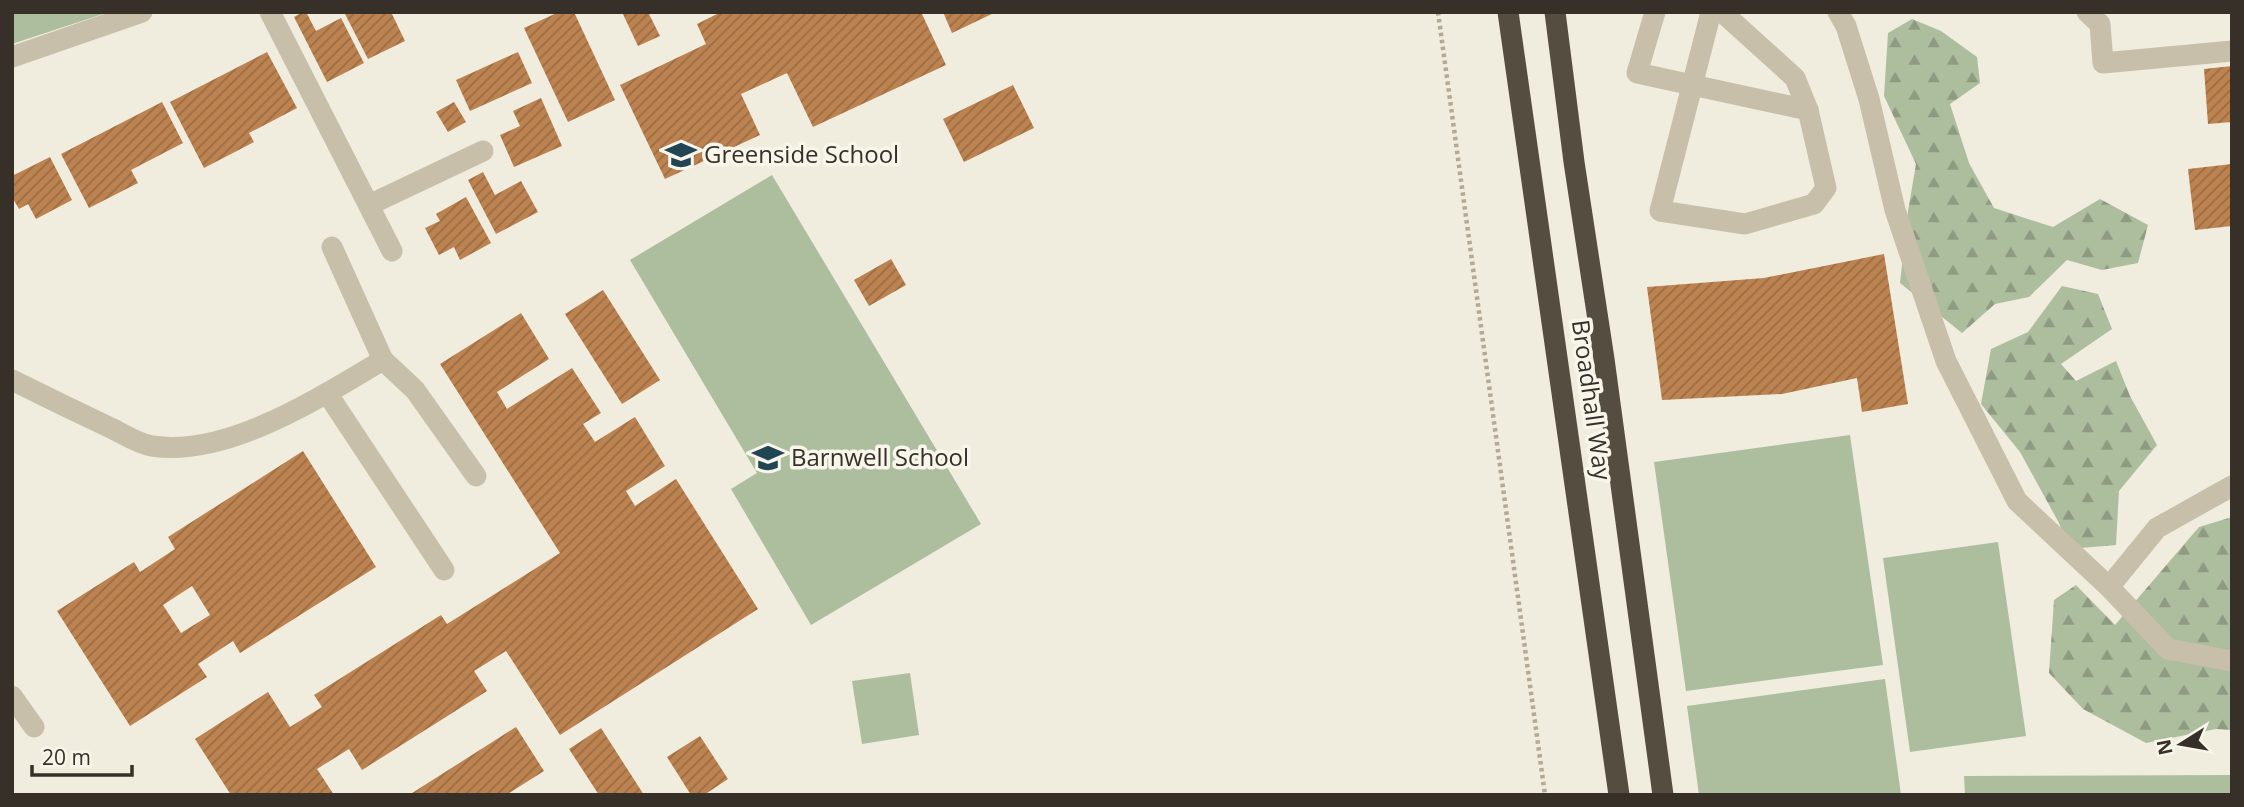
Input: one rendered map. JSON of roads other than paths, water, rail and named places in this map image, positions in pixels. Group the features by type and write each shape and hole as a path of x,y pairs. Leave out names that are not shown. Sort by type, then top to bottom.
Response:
{"highway":[{"name":"Broadhall Way","path":"1508,12 1619,795"},
{"name":"Broadhall Way","path":"1555,12 1663,795"}],"street":[{"path":"12,57 142,12"},
{"path":"270,12 392,251"},
{"path":"1655,12 1637,73 1808,110"},
{"path":"1712,12 1660,211 1745,224 1814,204 1826,188 1808,110 1794,78 1722,12"},
{"path":"1838,12 1846,26 1869,99 1895,210 1946,361 2017,501 2109,587 2168,649 2232,661"},
{"path":"2087,12 2099,24 2103,63 2232,51"},
{"path":"369,205 482,151"},
{"path":"332,247 383,360 415,390 476,476"},
{"path":"12,380 150,446 183,447 244,434 327,393 383,360"},
{"path":"327,393 444,570"},
{"path":"2109,587 2157,528 2232,486"},
{"path":"12,696 34,727"}],"place":[{"name":"Greenside School","path":"681,155"},
{"name":"Barnwell School","path":"768,458"}]}
